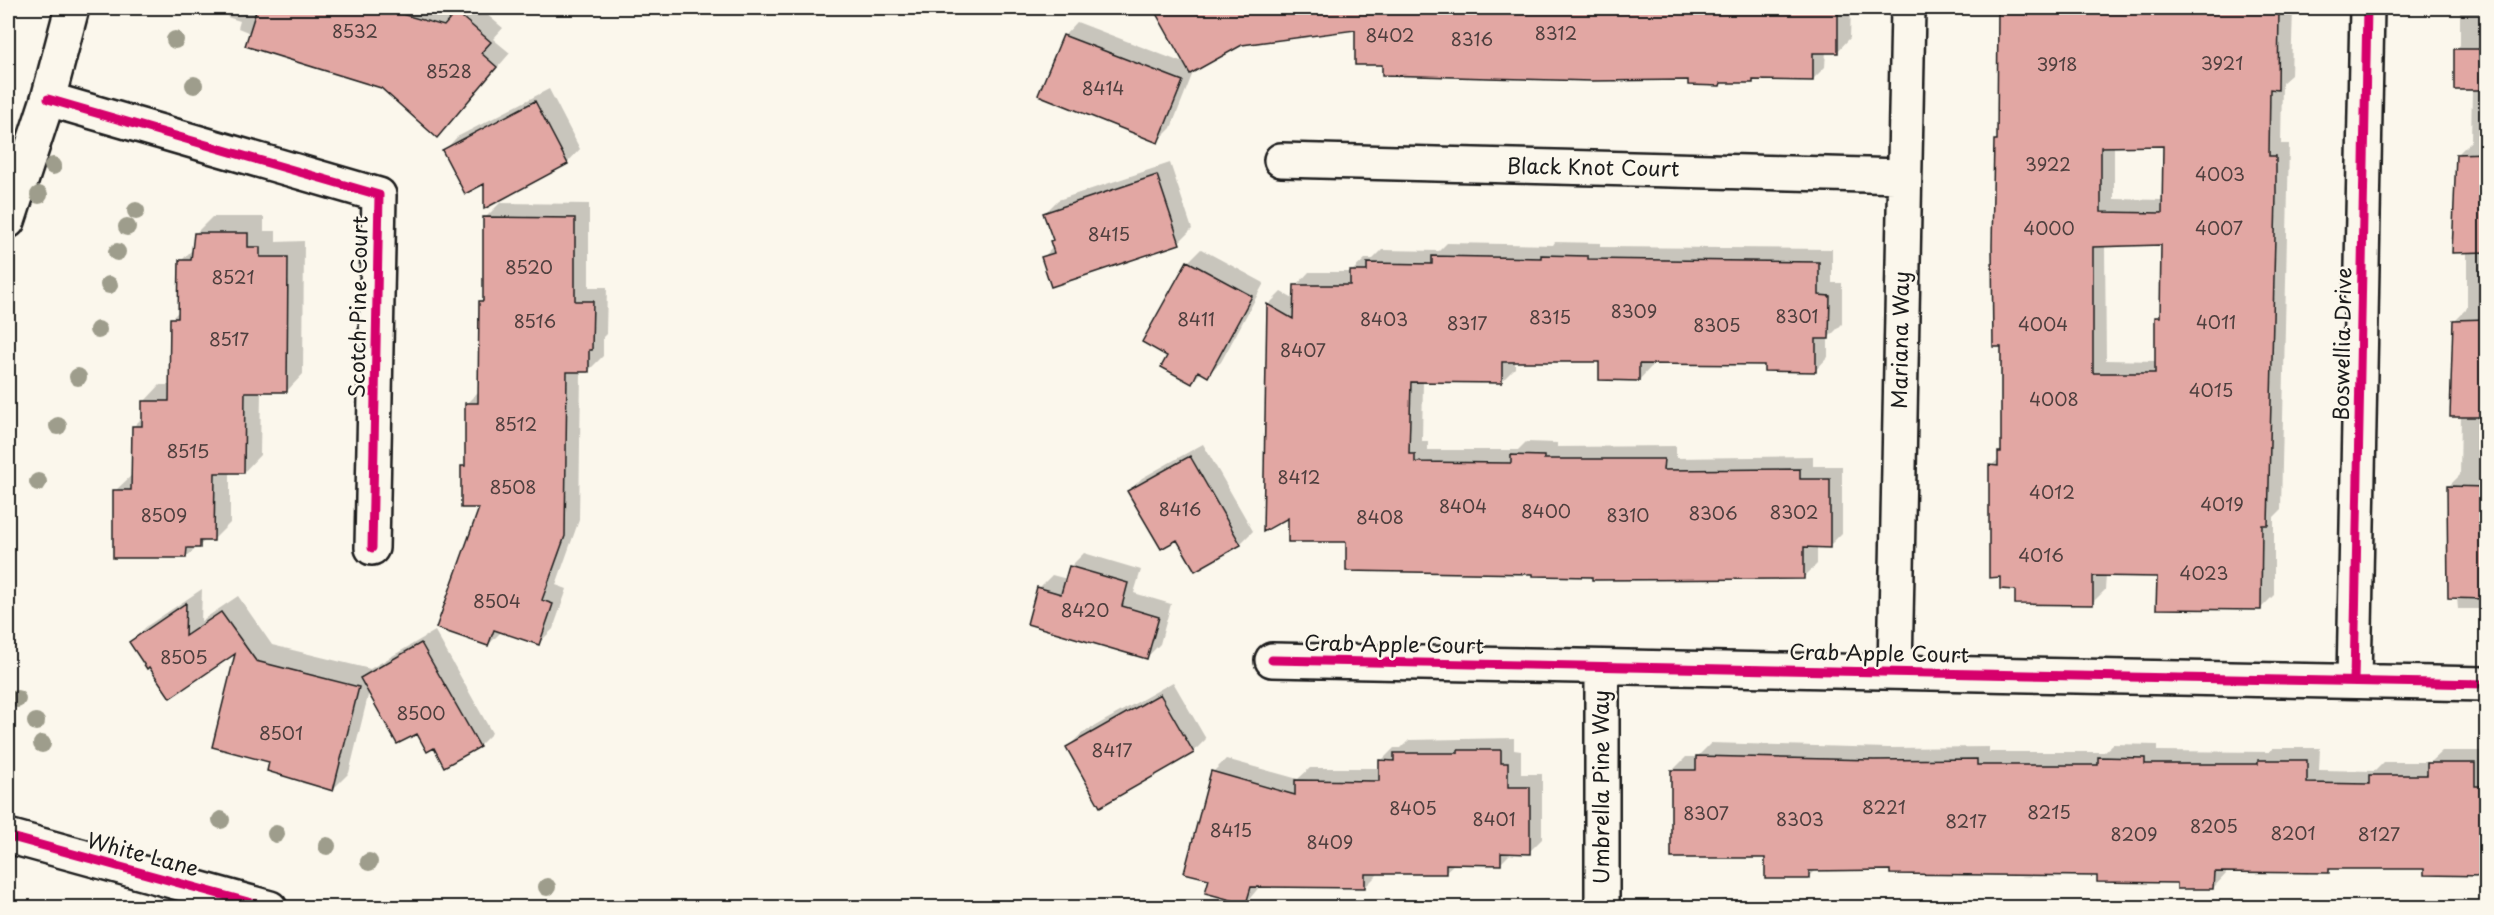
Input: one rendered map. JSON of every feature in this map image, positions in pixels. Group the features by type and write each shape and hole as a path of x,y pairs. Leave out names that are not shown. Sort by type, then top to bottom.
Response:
{"street":[{"path":"8,221 48,99 72,8"},
{"name":"Mariana Way","path":"1895,672 1908,8"},
{"name":"Boswellia Drive","path":"2354,681 2367,8"},
{"name":"Scotch Pine Court","path":"48,99 379,195 372,548"},
{"name":"Black Knot Court","path":"1281,160 1904,176"},
{"name":"Crab Apple Court","path":"1272,660 2487,684"},
{"name":"Umbrella Pine Way","path":"1602,667 1602,908"},
{"name":"White Lane","path":"8,836 270,908"}],"building":[{"path":"257,8 380,8 444,26 456,12 491,42 481,53 497,67 437,138 381,88 245,46"},
{"path":"1153,8 1838,8 1838,53 1813,53 1813,81 1753,80 1753,83 1721,83 1720,86 1688,85 1688,80 1591,81 1382,75 1382,65 1355,65 1355,30 1242,45 1190,74"},
{"path":"1998,8 2279,8 2278,90 2270,89 2269,156 2276,156 2276,195 2268,525 2262,525 2261,610 2156,609 2157,577 2093,576 2093,605 2015,604 2015,590 2000,589 2000,577 1989,578 1989,465 1998,466 1998,452 2001,452 2001,347 1993,347 1994,140 1997,140","holes":["2163,146 2162,213 2101,212 2101,147","2161,245 2160,317 2155,317 2155,373 2093,373 2093,247"]},
{"path":"1063,35 1183,81 1158,143 1038,95"},
{"path":"2454,49 2487,49 2487,90 2454,90"},
{"path":"535,101 568,164 484,209 484,184 465,194 442,150"},
{"path":"2487,153 2487,252 2452,253 2456,154"},
{"path":"1157,175 1180,244 1051,287 1041,257 1054,253 1050,241 1053,240 1043,213"},
{"path":"483,217 575,218 575,301 593,301 589,372 567,372 565,536 542,600 553,604 539,645 494,630 488,646 436,628 479,508 461,508 461,466 465,466 465,403 478,403 479,301 483,301"},
{"path":"194,233 248,233 248,247 260,247 260,257 288,257 287,392 245,392 244,473 215,473 214,541 200,541 200,548 187,548 186,558 113,558 113,490 131,490 132,426 142,426 142,401 169,401 170,318 178,318 179,260 191,260"},
{"path":"1541,255 1588,256 1588,259 1819,262 1819,295 1830,296 1829,339 1816,339 1816,372 1764,371 1764,365 1639,364 1639,381 1599,380 1599,362 1502,362 1502,383 1411,382 1409,454 1415,454 1415,462 1511,463 1511,455 1544,456 1544,459 1664,459 1663,470 1800,469 1800,479 1830,479 1830,548 1804,547 1804,579 1592,580 1592,577 1533,576 1533,574 1346,571 1346,542 1288,542 1288,518 1263,532 1267,304 1293,319 1294,285 1350,285 1350,271 1367,271 1367,263 1432,264 1432,256 1541,258"},
{"path":"1187,261 1252,296 1208,377 1198,371 1192,384 1161,367 1167,356 1142,342"},
{"path":"2487,319 2487,417 2450,417 2453,320"},
{"path":"1190,456 1241,545 1195,571 1177,540 1161,549 1127,491"},
{"path":"2447,486 2487,487 2487,599 2448,598"},
{"path":"1069,566 1128,583 1122,606 1159,617 1147,659 1027,624 1037,587 1061,594"},
{"path":"186,603 185,636 221,612 256,661 359,687 333,791 267,771 269,762 212,747 235,654 170,698 149,667 147,669 129,642"},
{"path":"421,643 480,747 444,767 434,748 427,752 417,734 397,744 360,678"},
{"path":"1160,694 1194,753 1100,807 1066,747"},
{"path":"1458,750 1501,750 1501,763 1508,763 1508,787 1530,787 1530,854 1501,853 1501,865 1446,864 1446,874 1365,874 1365,888 1251,887 1246,904 1205,893 1209,879 1184,873 1211,771 1295,795 1295,780 1379,781 1379,760 1394,761 1394,753 1458,753"},
{"path":"1696,756 1874,760 1977,759 1977,765 2098,765 2098,757 2145,758 2145,764 2258,764 2258,760 2307,760 2307,783 2369,784 2369,775 2427,775 2427,763 2475,763 2475,786 2483,786 2483,800 2487,800 2487,876 2424,875 2424,869 2329,869 2329,873 2214,872 2213,889 2177,889 2177,883 2097,882 2097,876 1890,874 1890,870 1809,871 1809,879 1765,879 1765,858 1671,858 1671,770 1696,770"}],"cycle path":[{"path":"2354,681 2367,8"},
{"path":"48,99 379,195 372,548"},
{"path":"1272,660 2486,684"},
{"path":"8,836 270,908"}]}
